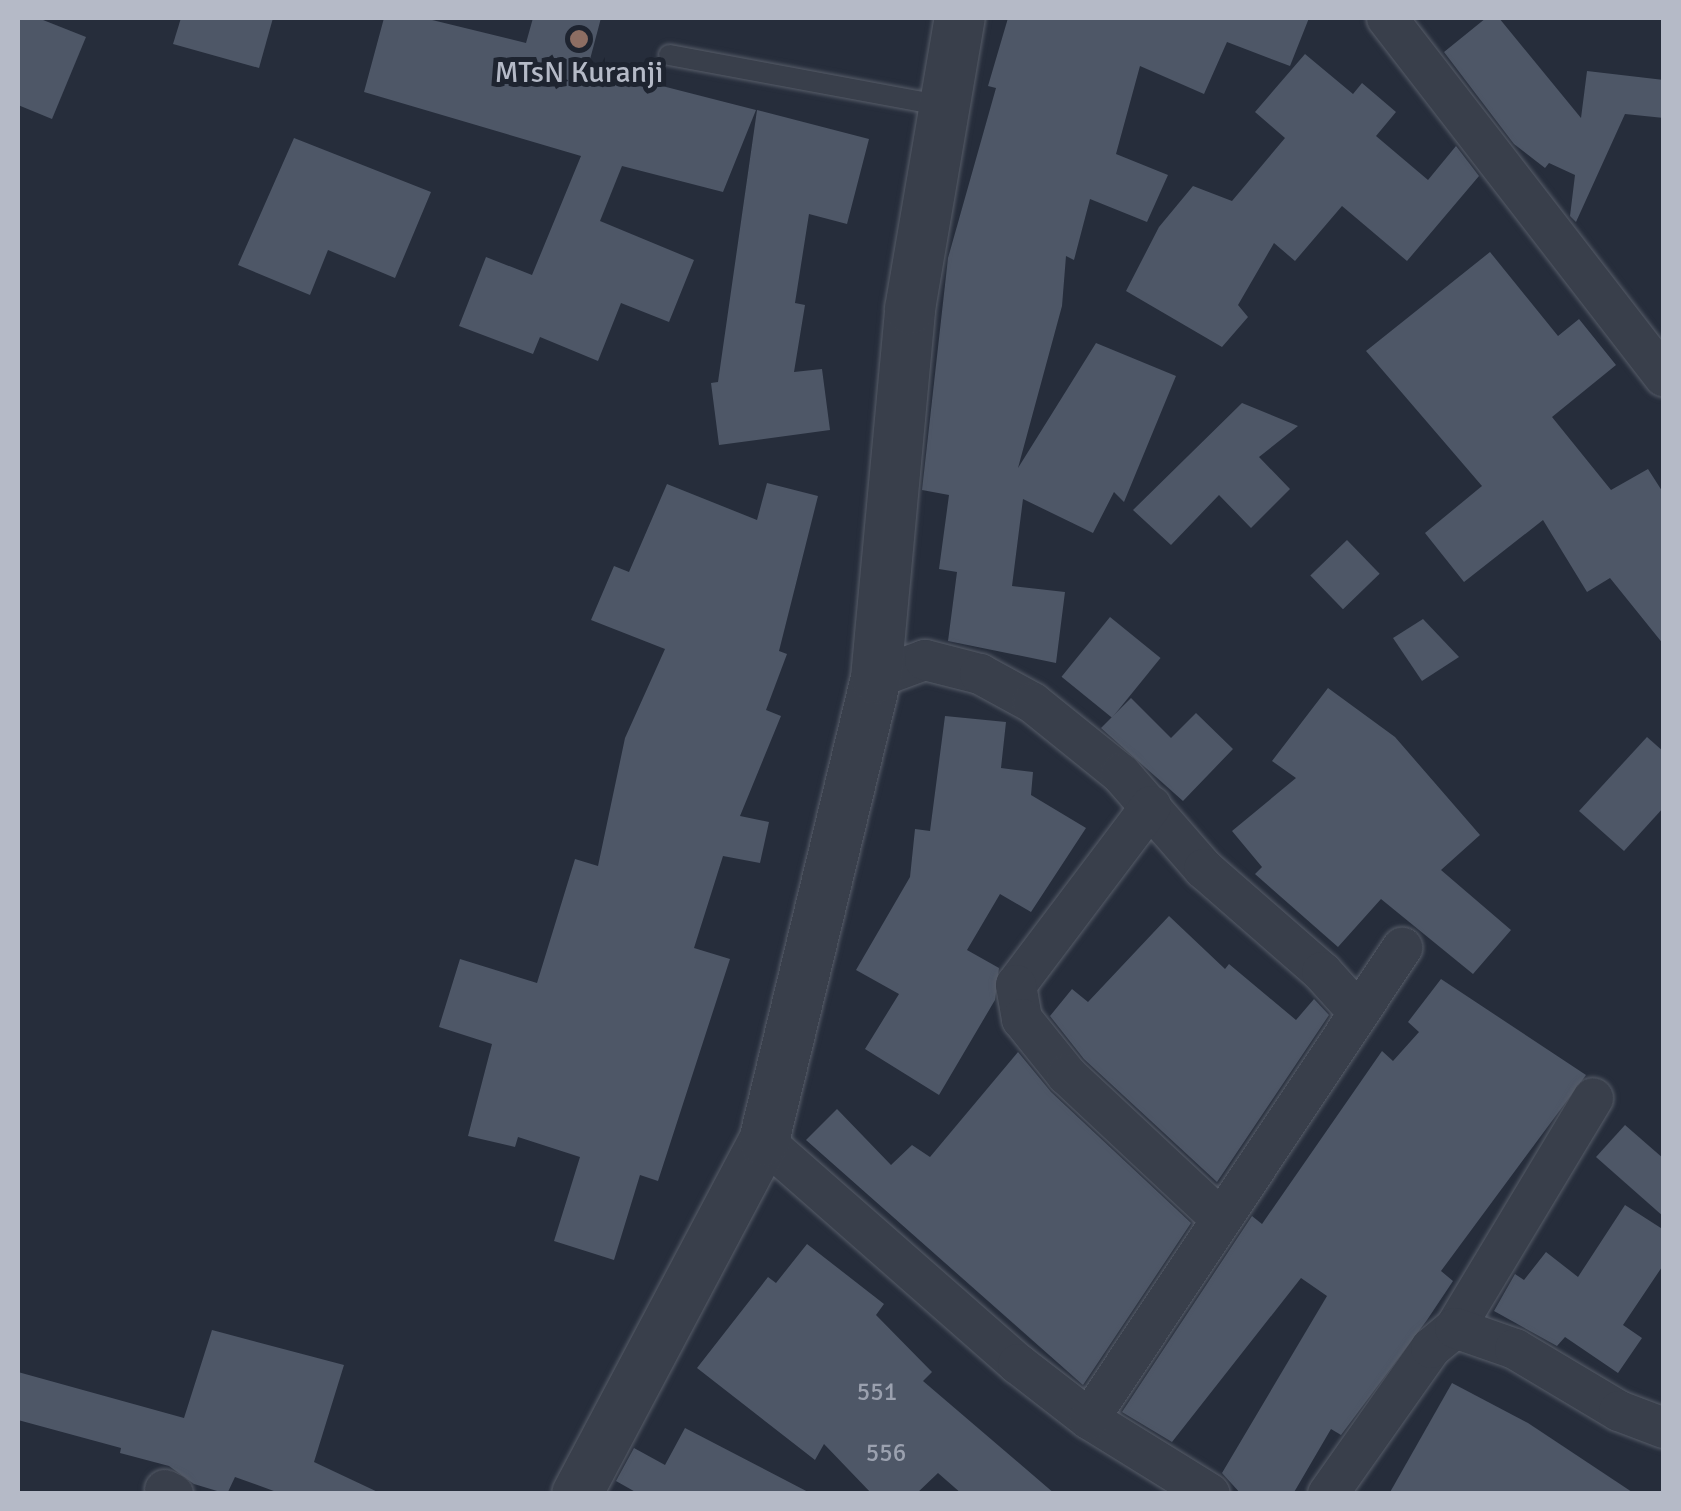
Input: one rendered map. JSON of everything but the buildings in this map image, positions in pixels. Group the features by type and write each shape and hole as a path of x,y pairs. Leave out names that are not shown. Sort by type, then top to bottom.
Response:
{"street":[{"path":"578,1494 764,1141 876,678 910,310 960,18"},
{"path":"1386,18 1664,376"},
{"path":"876,678 925,660 980,674 1034,703 1122,774 1204,868 1322,972 1358,1012"},
{"path":"1150,806 1016,985 1022,1019 1067,1075 1220,1218"},
{"path":"1089,1420 1402,948"},
{"path":"1328,1494 1431,1348 1454,1328 1593,1098"},
{"path":"764,1141 865,1234 1089,1420 1210,1494"},
{"path":"1454,1328 1515,1349 1619,1411 1664,1428"}],"lane":[{"path":"669,55 945,106"}],"place":[{"name":"MTsN Kuranji","path":"579,39"}]}
